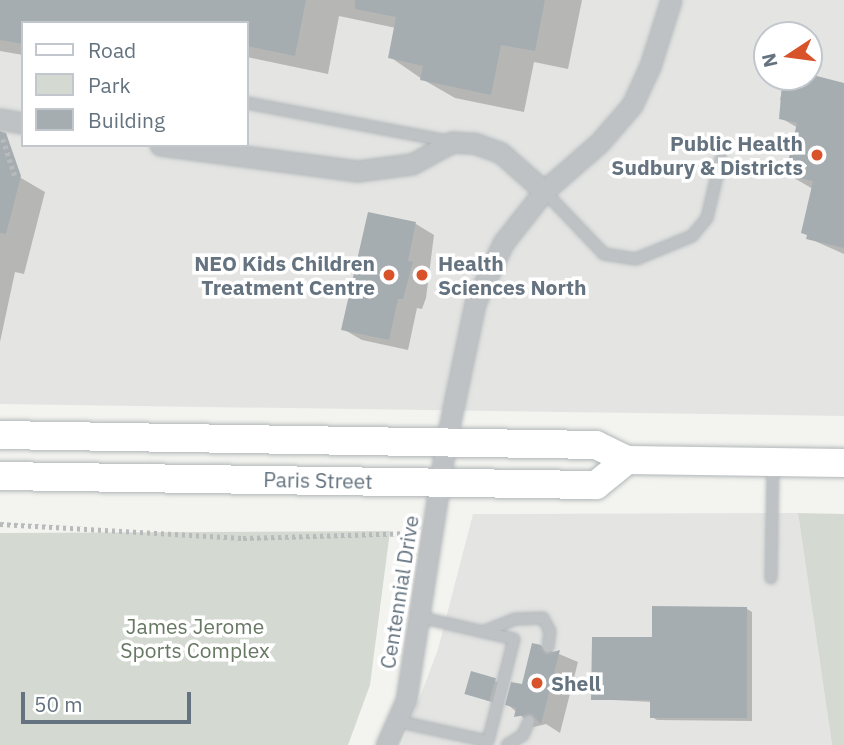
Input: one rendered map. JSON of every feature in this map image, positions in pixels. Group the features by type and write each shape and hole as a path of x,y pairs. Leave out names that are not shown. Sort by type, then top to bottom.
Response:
{"main road":[{"name":"Paris Street","path":"0,435 596,445 627,460 844,463"},
{"name":"Paris Street","path":"0,476 596,485 627,460"}],"street":[{"name":"Centennial Drive","path":"386,745 406,700 446,442 475,303 503,243 544,191 599,144 632,105 650,66 671,0"},
{"path":"0,118 21,123"},
{"path":"195,147 357,171 387,170 412,164 452,142 474,142 501,153 544,191"}],"lane":[{"path":"248,103 452,142"},
{"path":"544,191 604,254 636,260 692,236 707,218 721,159"},
{"path":"771,578 773,462"},
{"path":"419,617 514,639 488,741"},
{"path":"483,632 516,619 543,618 550,631 548,647"},
{"path":"396,721 507,745 523,735 529,721"}],"path":[{"path":"0,132 15,175"},
{"path":"0,524 243,538 432,533"}],"shaded area":[{"name":"Health Sciences North","path":"0,0 844,0 844,416 0,404"},
{"path":"798,513 832,745 402,745 438,649 473,514"}],"green space":[{"path":"798,513 844,514 844,745 832,745"},
{"name":"James Jerome Sports Complex","path":"390,531 370,685 348,745 0,745 0,533"}],"building":[{"path":"0,0 306,0 295,56 248,46 248,21 21,21 21,44 0,40"},
{"path":"355,0 545,0 535,51 501,45 491,95 420,80 423,66 388,58 396,17 355,9"},
{"name":"Public Health Sudbury & Districts","path":"823,78 844,83 844,248 806,239 807,235 801,233 813,181 785,175 797,123 779,119 781,91 823,91"},
{"path":"0,131 6,133 21,176 6,234 0,233"},
{"name":"NEO Kids Children Treatment Centre","path":"368,212 416,222 408,261 413,262 403,299 398,299 389,340 341,330"},
{"path":"652,606 747,607 747,718 650,718 650,700 591,700 592,637 652,637"},
{"name":"Shell","path":"532,643 541,645 546,654 560,650 541,724 531,714 514,717 516,708 505,705 511,682 522,684"},
{"path":"471,671 496,678 489,701 464,694"}],"place":[{"name":"Public Health Sudbury & Districts","path":"817,155"},
{"name":"NEO Kids Children Treatment Centre","path":"389,275"},
{"name":"Health Sciences North","path":"422,275"},
{"name":"Shell","path":"537,683"}]}
